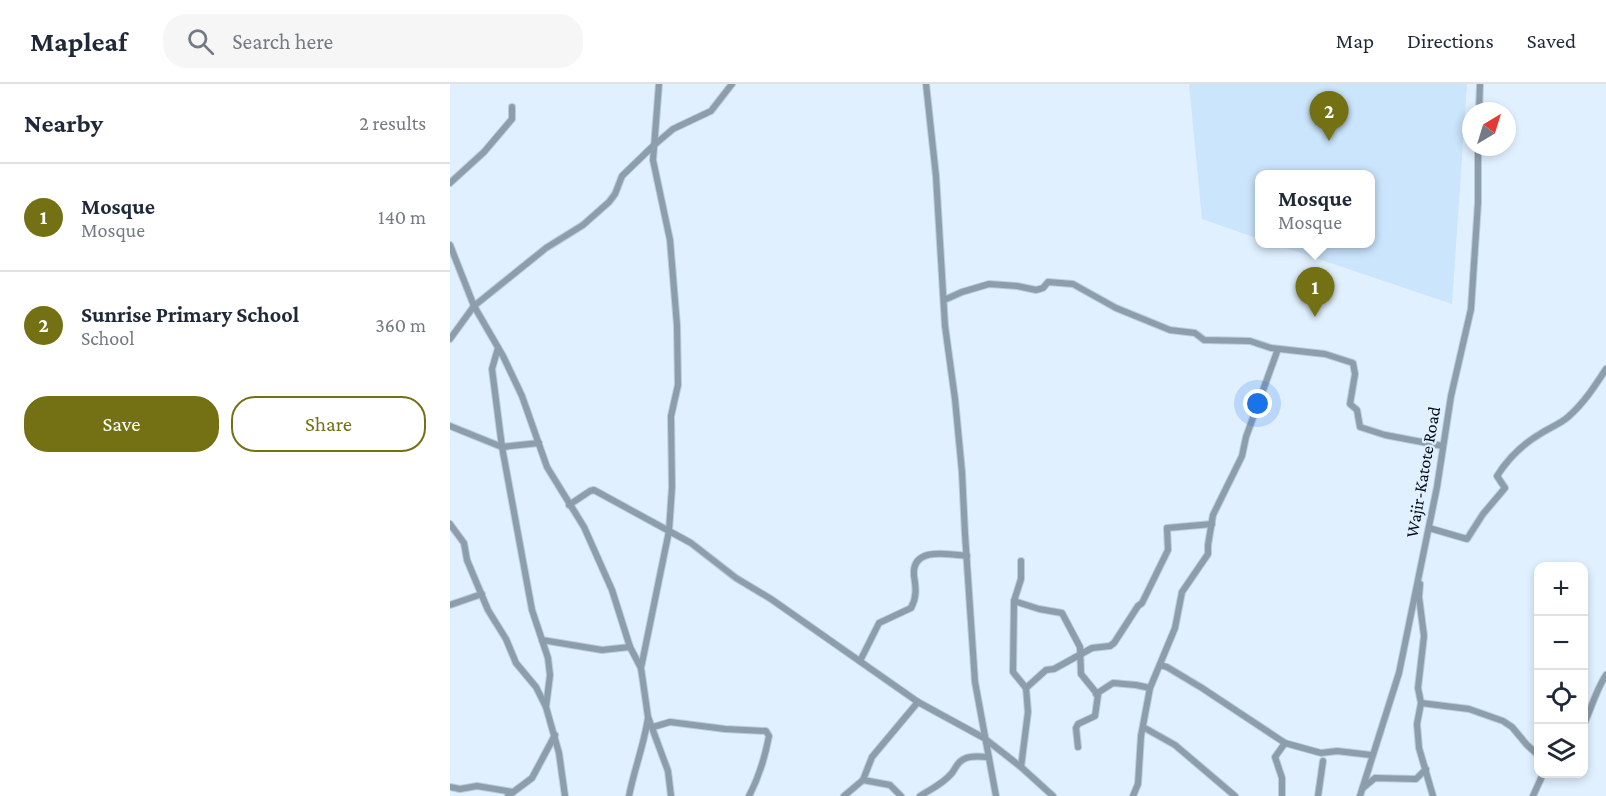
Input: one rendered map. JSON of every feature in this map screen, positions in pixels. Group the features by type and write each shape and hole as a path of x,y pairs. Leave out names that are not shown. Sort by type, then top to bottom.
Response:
{"street":[{"path":"641,668 669,531 672,487 671,416 678,386 677,325 670,240 653,160 659,84"},
{"path":"450,339 474,306 529,261 583,225 609,202 622,176 653,146 673,129 711,111 732,84"},
{"path":"926,84 936,176 945,326 962,472 975,682 996,796"},
{"path":"1479,102 1480,84"},
{"path":"450,183 484,152 513,119 512,107"},
{"name":"Wajir-Katote Road","path":"1360,796 1371,754 1399,673 1429,528 1451,396 1471,309 1478,203 1478,156"},
{"path":"450,245 474,306 522,396 547,467 584,527 612,590 630,647 641,668 648,717 645,738 629,796"},
{"path":"944,300 962,292 989,285 1017,286 1036,290 1043,288 1048,282 1073,284 1116,308 1170,330 1195,333 1204,340 1250,341 1278,349 1324,354 1353,363 1355,374 1350,404 1357,410 1360,427 1385,435 1443,446"},
{"path":"498,348 492,369 502,447 532,610 548,658 550,675 546,707"},
{"path":"1133,796 1138,784 1143,727 1150,688 1175,628 1182,592 1208,554 1213,515 1242,456 1246,437 1278,349"},
{"path":"1429,528 1467,539 1483,514 1505,488 1497,477 1504,464 1538,435 1570,416 1588,396 1606,369"},
{"path":"450,426 502,447 539,443"},
{"path":"569,505 594,490 691,543 736,578 771,599 918,702 984,738 1053,796"},
{"path":"450,524 464,543 467,560 488,610 506,639 516,663 536,687 546,707 555,735 565,796"},
{"path":"1026,688 1046,670 1054,669 1092,648 1110,646 1114,643 1137,606 1142,603 1168,550 1167,528 1212,524"},
{"path":"860,661 879,623 900,614 910,608 913,603 916,596 914,568 920,560 929,553 967,556"},
{"path":"1422,559 1419,597 1424,636 1418,688 1420,704 1417,724 1419,748 1433,796"},
{"path":"1021,561 1022,579 1014,601 1013,672 1026,688 1028,720 1021,767"},
{"path":"450,605 482,594"},
{"path":"1014,601 1062,613 1078,643 1081,653 1081,674 1096,694 1095,716 1080,722 1076,728 1078,747"},
{"path":"542,640 602,650 630,647"},
{"path":"1160,665 1202,687 1285,743 1321,753 1338,751 1371,754"},
{"path":"1588,716 1594,695 1606,675"},
{"path":"1096,694 1113,683 1150,688"},
{"path":"844,796 863,780 872,757 918,702"},
{"path":"1420,704 1469,710 1503,721 1512,727 1534,751"},
{"path":"648,717 668,771 671,796"},
{"path":"653,727 670,722 725,729 766,731 769,736 759,776 749,796"},
{"path":"1143,727 1175,744 1234,796"},
{"path":"450,787 460,789 477,786 510,794 531,778 555,735"},
{"path":"1282,796 1282,778 1275,757 1285,743"},
{"path":"920,796 934,789 953,772 956,765 964,758 988,757"},
{"path":"1318,796 1323,761"},
{"path":"1363,788 1375,778 1416,778 1426,769"},
{"path":"1533,796 1541,778"},
{"path":"863,780 890,784 901,796"}],"shaded area":[{"path":"1189,84 1467,84 1466,102 1462,102 1462,156 1452,304 1286,248 1375,248 1375,170 1255,170 1255,238 1202,219"}],"place":[{"name":"Sunrise Primary School","path":"1329,141"},
{"name":"Mosque","path":"1315,317"}]}
